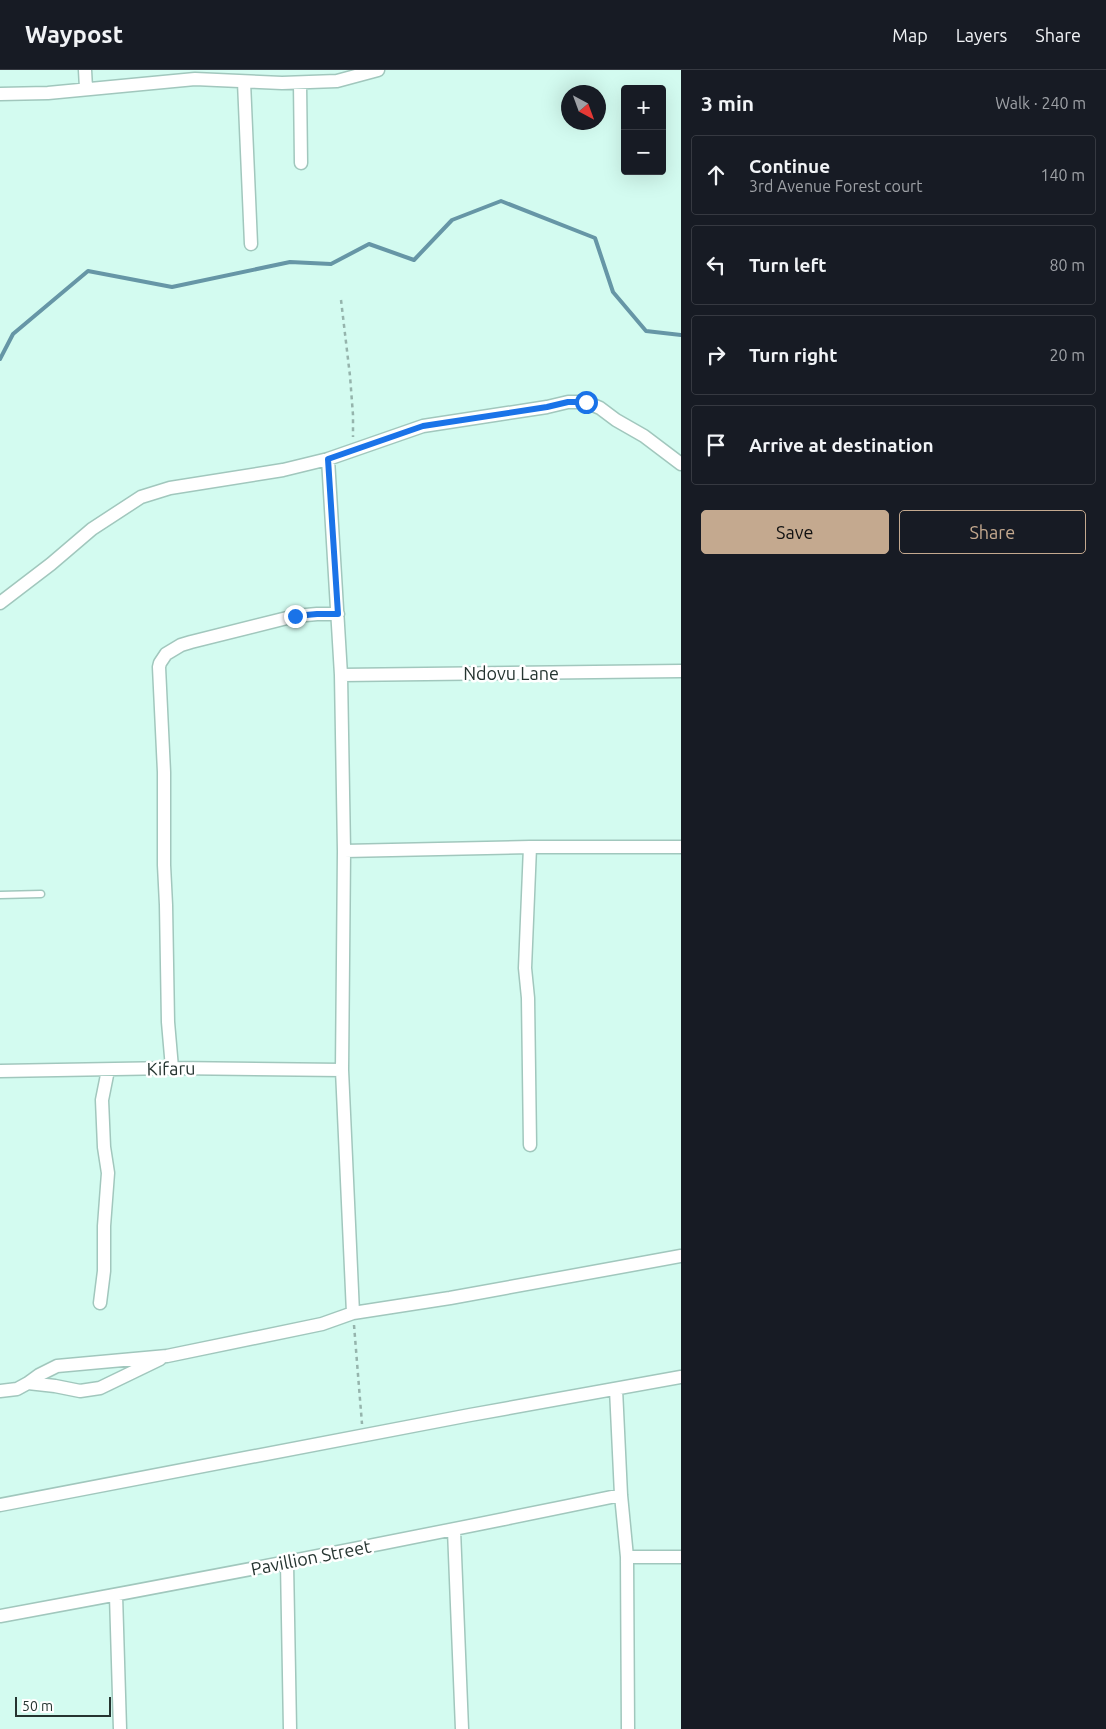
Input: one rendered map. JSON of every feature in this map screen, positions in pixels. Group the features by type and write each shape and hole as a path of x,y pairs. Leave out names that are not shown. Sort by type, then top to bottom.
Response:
{"street":[{"path":"85,70 86,88"},
{"path":"0,94 48,93 187,80 300,83 338,80 378,70"},
{"path":"244,82 251,244"},
{"path":"300,83 301,163"},
{"path":"0,603 92,529 142,497 178,487 283,470 328,459 423,426 547,407 568,402 586,402 600,408 616,420 644,436 681,464"},
{"path":"328,459 341,675 344,851 342,1070 353,1313"},
{"path":"172,1068 168,1022 164,772 159,684 160,663 166,654 181,645 191,642 295,616 338,614"},
{"name":"Ndovu Lane","path":"341,675 681,671"},
{"path":"344,851 530,847 681,847"},
{"path":"530,847 525,968 528,998 530,1145"},
{"name":"Kifaru","path":"0,1071 172,1068 342,1070"},
{"path":"100,1303 104,1271 104,1226 108,1173 104,1147 102,1100 108,1070"},
{"path":"0,1391 17,1389 57,1366 167,1356 322,1324 353,1313 450,1298 681,1256"},
{"path":"28,1384 55,1386 80,1391 100,1388 167,1356"},
{"path":"0,1505 681,1376"},
{"path":"616,1389 621,1495 627,1557 628,1729"},
{"name":"Pavillion Street","path":"0,1616 287,1563 621,1495"},
{"path":"454,1530 462,1729"},
{"path":"627,1557 681,1557"},
{"path":"287,1563 290,1729"},
{"path":"116,1595 120,1729"}],"lane":[{"path":"0,895 41,894"}],"path":[{"path":"341,300 353,415 353,434 349,453"},
{"path":"353,1313 364,1436"}],"waterway":[{"path":"0,359 13,334 88,271 172,287 290,262 331,264 369,244 414,260 452,220 501,201 595,238 613,292 646,331 681,335"}],"route":[{"path":"295,616 338,614 328,459 423,426 547,407 568,402 586,402"}]}
